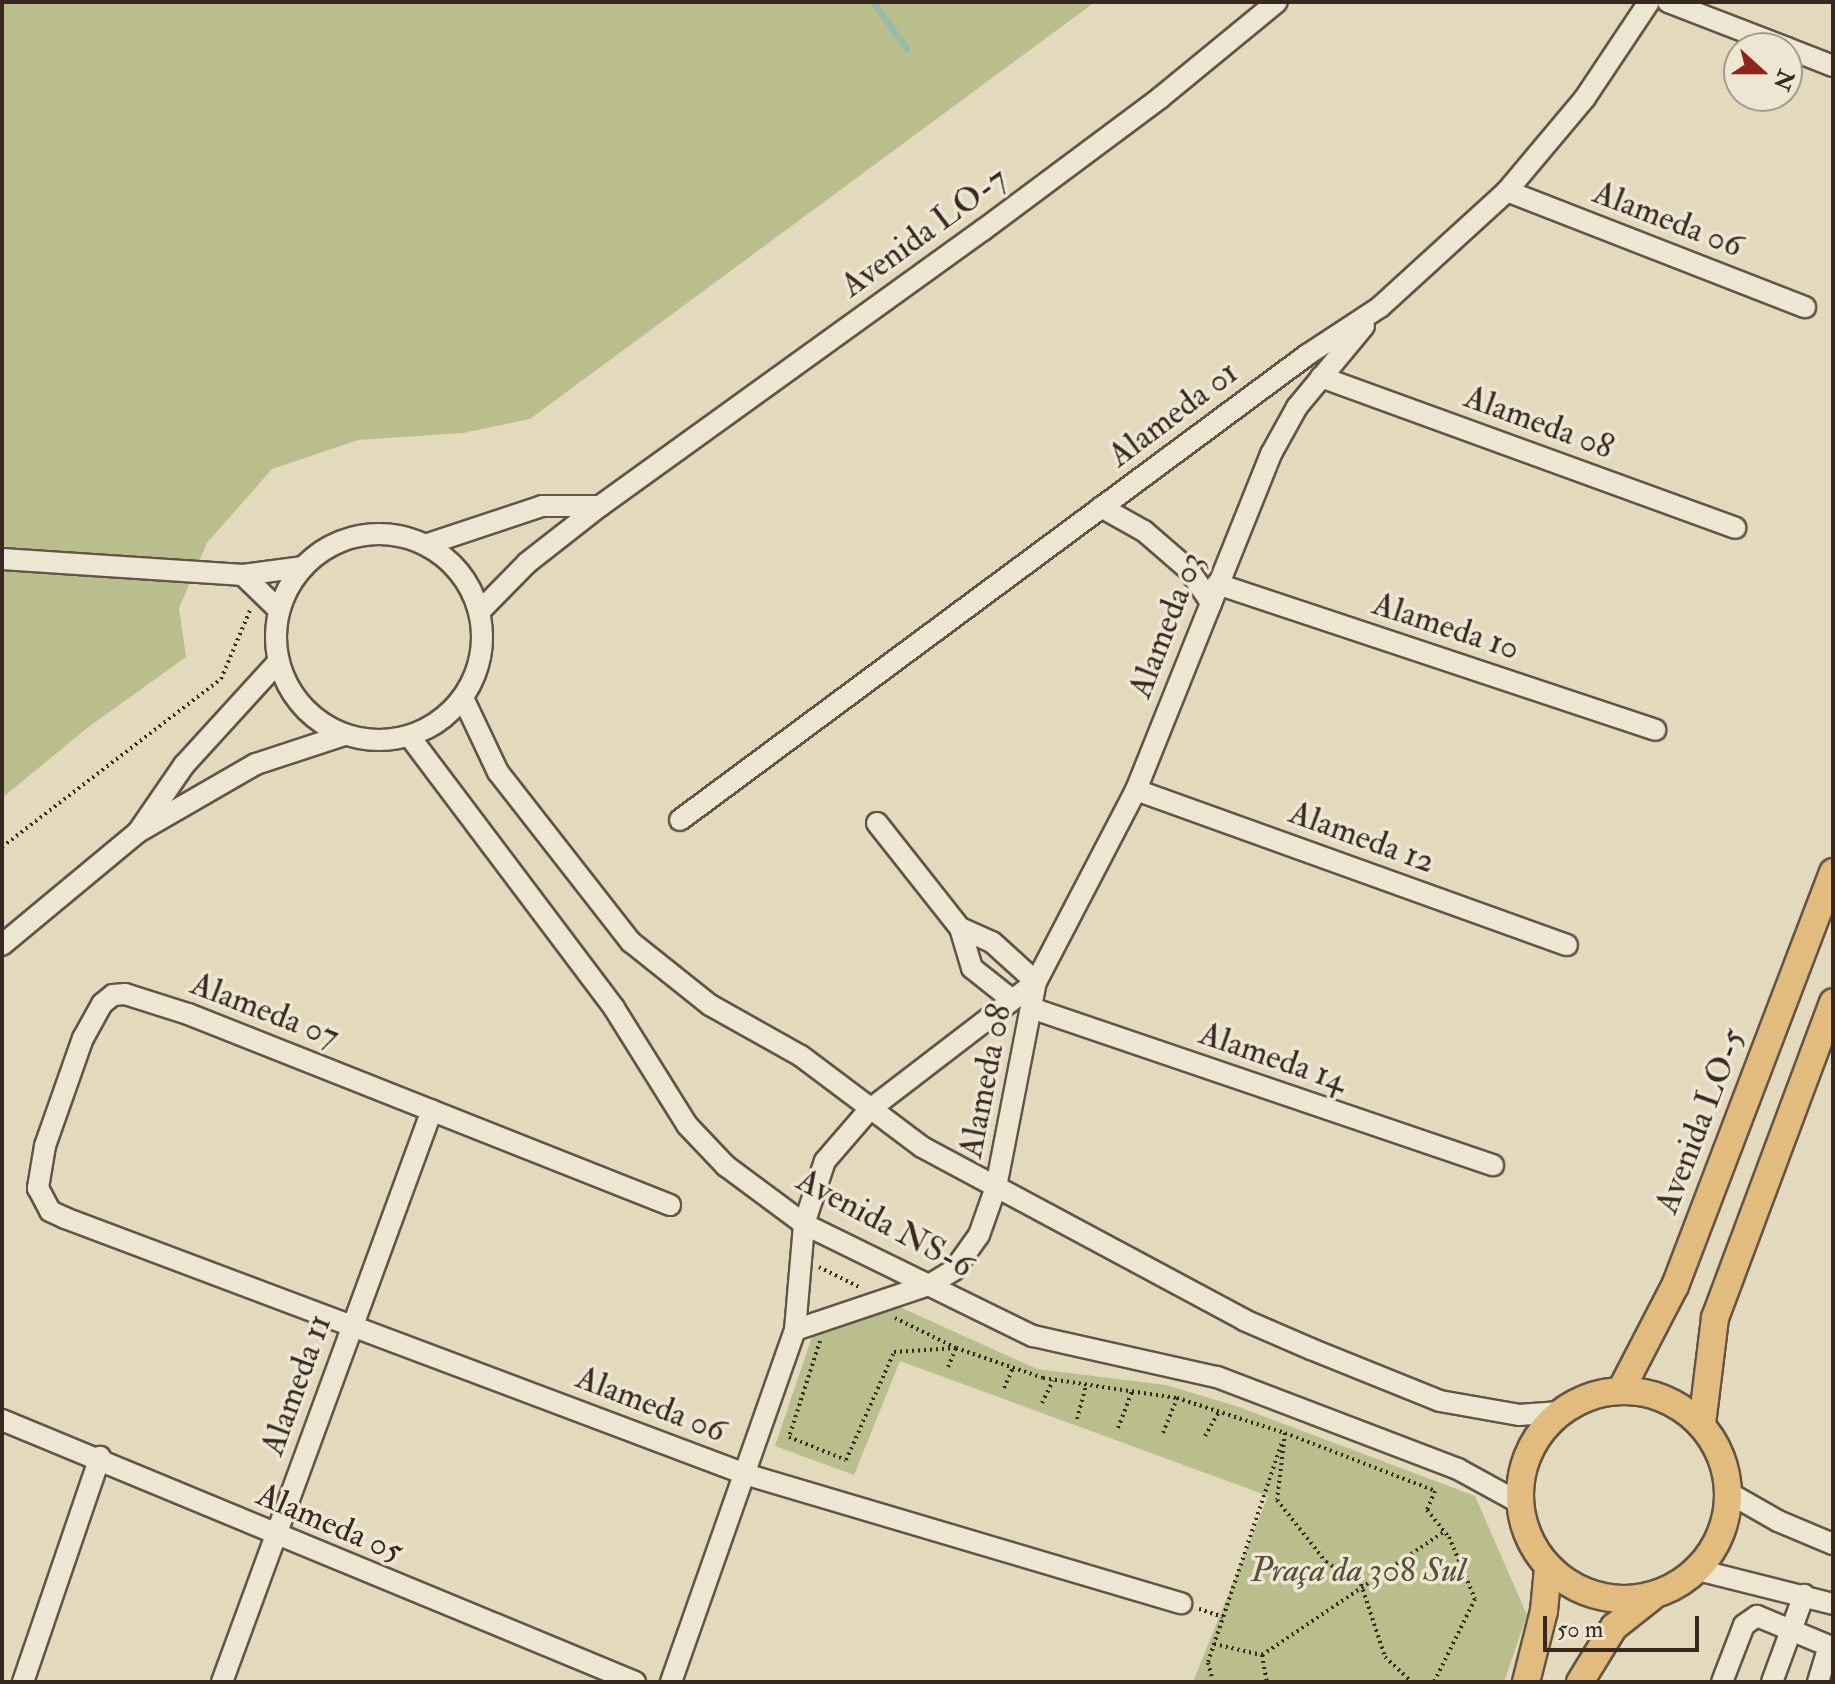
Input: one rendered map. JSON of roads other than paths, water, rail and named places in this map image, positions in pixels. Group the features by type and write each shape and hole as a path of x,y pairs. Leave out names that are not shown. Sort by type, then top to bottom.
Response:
{"main road":[{"name":"Avenida LO-5","path":"1621,1390 1675,1286 1833,872"},
{"path":"1702,1424 1715,1318 1833,1002"},
{"path":"1580,1682 1614,1627 1652,1597 1698,1570 1726,1521 1729,1493 1722,1456 1702,1424 1679,1405 1651,1393 1621,1390 1589,1396 1560,1412 1537,1437 1523,1469 1520,1503 1534,1549 1548,1568 1590,1593 1614,1600 1652,1597"},
{"path":"1526,1682 1544,1611 1548,1568"}],"street":[{"name":"Avenida LO-7","path":"480,611 527,563 600,506 1046,183 1277,2"},
{"name":"Alameda 01","path":"680,820 1101,507 1380,307 1507,191 1585,98 1649,2"},
{"path":"1668,2 1746,32"},
{"path":"1803,54 1833,66"},
{"name":"Alameda 06","path":"1507,191 1805,307"},
{"name":"Alameda 03","path":"1036,982 1136,790 1271,454 1297,407 1380,307"},
{"name":"Alameda 08","path":"1321,377 1735,528"},
{"path":"428,544 542,506 600,506"},
{"path":"1101,507 1144,531 1214,594"},
{"path":"362,534 396,534 428,544 451,561 480,611 481,657 463,698 439,722 410,737 377,741 344,735 302,707 278,662 279,610 303,567 330,545 362,534"},
{"path":"2,559 243,575 303,567"},
{"path":"243,575 279,610"},
{"name":"Alameda 10","path":"1214,594 1655,730"},
{"path":"138,832 184,765 278,662"},
{"path":"463,698 498,772 631,942 710,1005 801,1056 869,1110 965,1174 996,1187 1244,1320 1440,1401 1519,1415 1560,1412"},
{"path":"2,945 138,832 256,764 344,735"},
{"name":"Avenida NS-6","path":"410,737 614,1008 687,1125 726,1166 804,1224 1056,1343 1217,1377 1458,1469 1520,1503"},
{"name":"Alameda 12","path":"1136,790 1567,945"},
{"path":"877,823 960,928 972,968 1011,999"},
{"path":"960,928 992,942 1036,982"},
{"name":"Alameda 08","path":"795,1330 886,1307 929,1285 968,1255 996,1187 1034,1009 1036,982"},
{"name":"Alameda 08","path":"671,1682 748,1475 795,1330 804,1224 825,1161 869,1110 1036,982"},
{"name":"Alameda 07","path":"108,1234 50,1211 38,1188 45,1146 83,1038 92,1016 113,995 188,1014 670,1205"},
{"name":"Alameda 14","path":"1034,1009 1493,1165"},
{"name":"Alameda 11","path":"222,1682 432,1110"},
{"name":"Alameda 06","path":"108,1234 748,1475 1181,1603"},
{"name":"Alameda 05","path":"2,1420 100,1457 276,1536 635,1682"},
{"path":"23,1682 100,1457"},
{"path":"1729,1493 1778,1521 1833,1544"},
{"path":"1698,1570 1833,1604"},
{"path":"1772,1682 1804,1595"},
{"path":"1722,1682 1744,1625 1757,1616 1791,1631 1831,1641 1818,1682"}],"waterway":[{"path":"873,2 907,49"}],"park label":[{"name":"Praça da 308 Sul","path":"1358,1571"}]}
